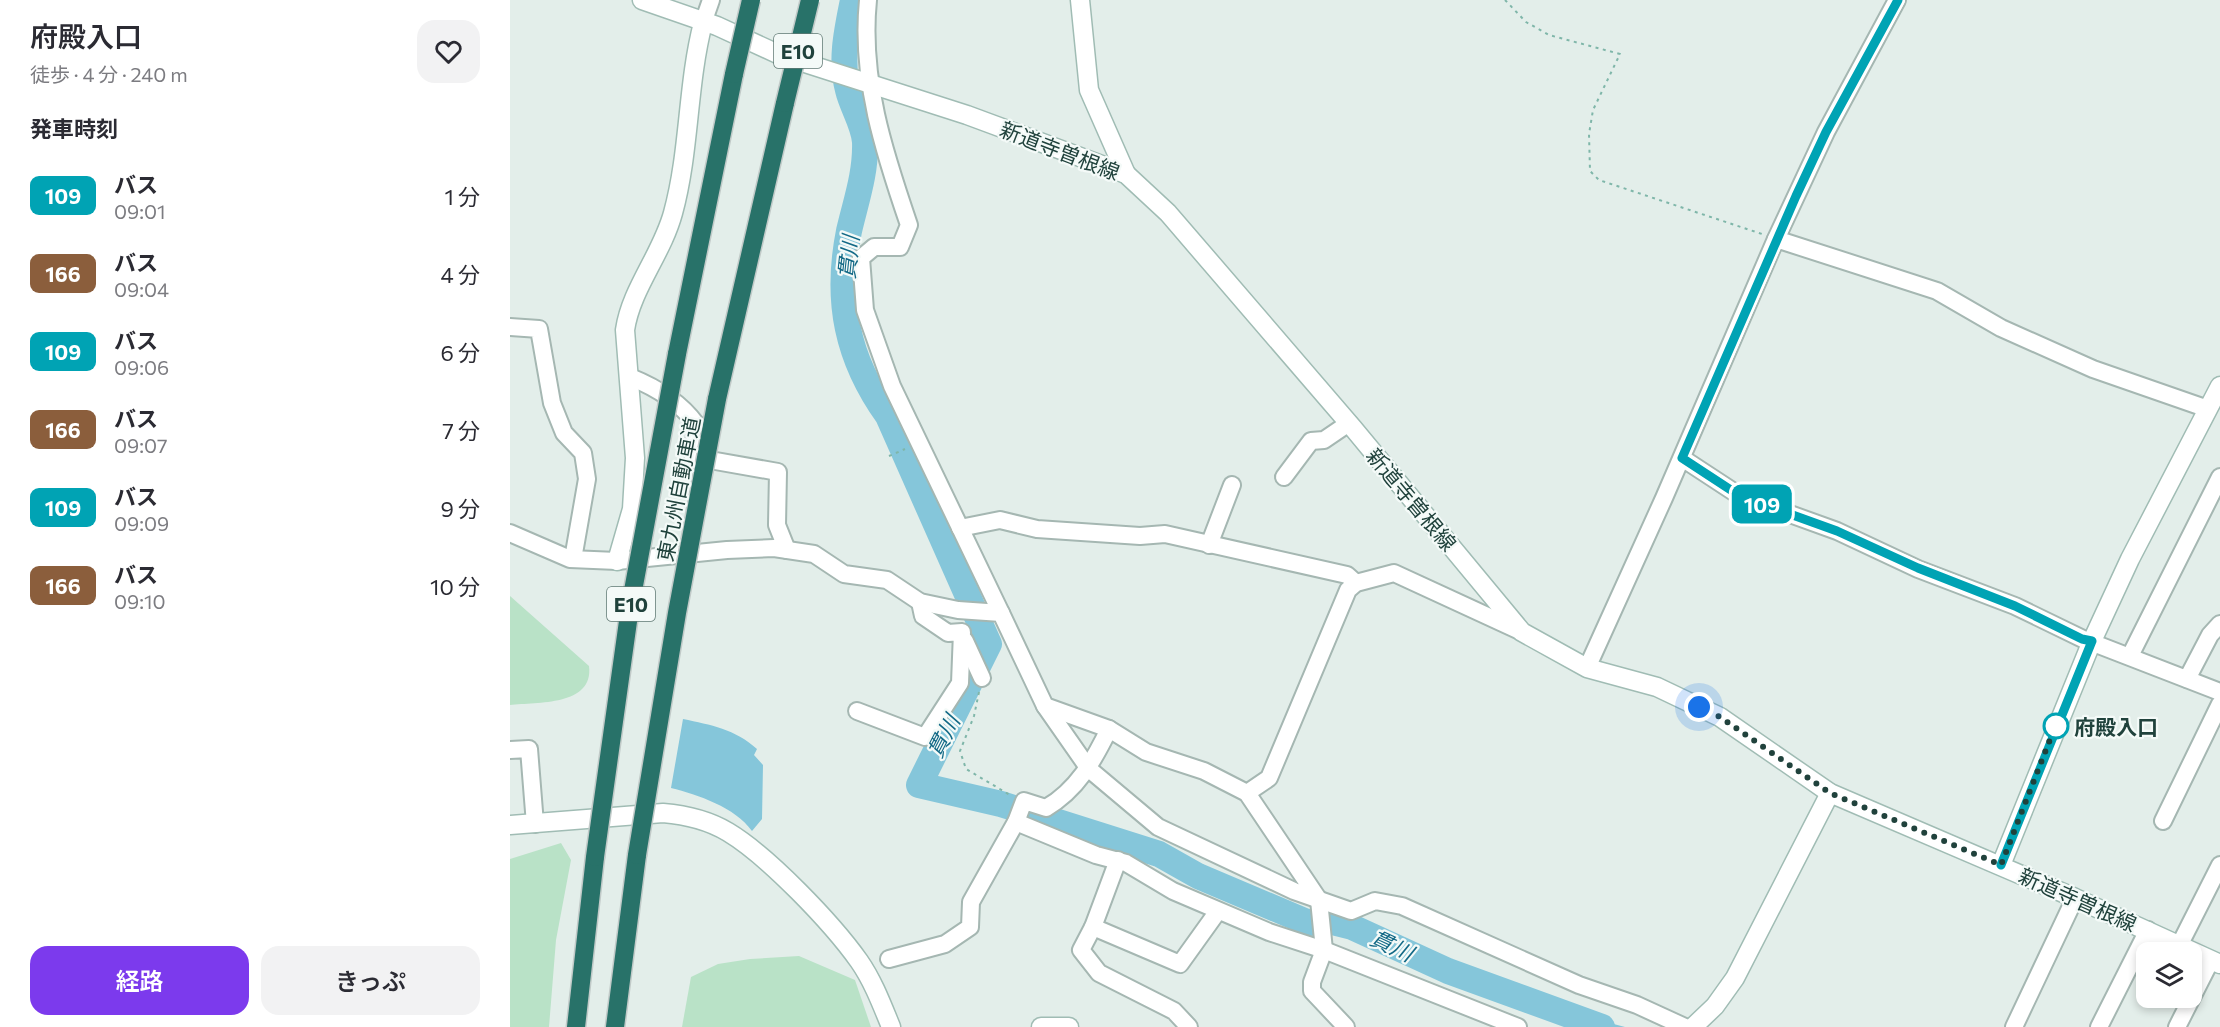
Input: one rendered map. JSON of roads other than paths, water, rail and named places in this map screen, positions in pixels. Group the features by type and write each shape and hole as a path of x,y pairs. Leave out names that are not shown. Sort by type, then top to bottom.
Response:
{"highway":[{"name":"東九州自動車道","path":"576,1027 595,857 630,607 677,354 751,0"},
{"name":"東九州自動車道","path":"615,1027 637,855 677,614 717,399 810,0"}],"street":[{"name":"新道寺曽根線","path":"642,0 717,26 780,55 967,115 1126,174 1168,213 1349,423 1522,632 1587,668 1657,687 1720,717 1830,793 2175,942"},
{"path":"617,561 632,509 635,438 630,406 630,377 625,330 628,309 660,250 673,213 695,54 711,0"},
{"path":"868,0 866,55 869,82 880,138 909,225 900,247 874,247 861,258 865,310 892,386 960,528 996,611 1045,706 1088,770 1158,827 1294,891 1318,905 1351,911 1375,901 1402,906 1579,985 1637,1005 1685,1027"},
{"path":"1080,0 1089,90 1126,174"},
{"path":"1587,668 1682,458 1776,239 1826,132 1898,0"},
{"path":"1776,239 1937,291 2001,328 2093,369 2213,406"},
{"path":"510,327 539,329 552,404 564,433 583,453 587,479 573,559"},
{"path":"630,377 647,384 686,410 696,424 693,457 778,472 777,525 787,550"},
{"path":"2001,865 2092,641 2130,559 2213,406 2220,386"},
{"path":"1284,477 1311,441 1324,440 1349,423"},
{"path":"1682,458 1740,496 1837,531 1918,568 2015,606 2082,639 2220,692"},
{"path":"2130,656 2220,477"},
{"path":"1209,545 1232,485"},
{"path":"960,528 1000,520 1037,529 1140,536 1165,534 1347,575 1356,583"},
{"path":"510,533 573,559 617,561 727,550 787,550 814,554 844,574 887,580 920,602 996,611"},
{"path":"1247,793 1269,778 1348,590 1356,583 1394,573 1522,632"},
{"path":"920,602 923,616 948,633 962,632"},
{"path":"950,607 982,678"},
{"path":"2187,679 2210,635 2220,624"},
{"path":"857,711 925,737 960,683 962,632"},
{"path":"2163,821 2220,704"},
{"path":"1045,706 1110,729 1146,752 1204,771 1247,793 1318,905 1324,946 1312,982 1312,991 1346,1027"},
{"path":"1020,812 1046,808 1056,802 1088,770 1110,729"},
{"path":"510,750 529,749 535,824"},
{"path":"1693,1027 1715,1006 1735,978 1830,793"},
{"path":"1020,812 1096,855 1126,863 1173,891 1218,911 1269,932 1324,946 1518,1027"},
{"path":"889,960 945,944 970,927 971,902 1020,812"},
{"path":"510,825 663,813 688,815 729,833 783,879 832,928 860,962 891,1027"},
{"path":"1118,860 1093,927 1081,950 1099,973 1174,1011 1189,1027"},
{"path":"2181,942 2220,865"},
{"path":"2014,1027 2075,898"},
{"path":"1093,927 1180,964 1218,911"},
{"path":"2099,1027 2148,930"},
{"name":"新道寺曽根線","path":"2202,955 2216,962"},
{"path":"2177,1027 2216,962"},
{"path":"1041,1027 1069,1027"}],"water":[{"path":"683,719 731,732 757,749 754,755 763,765 762,819 752,831 736,815 715,803 671,788"},
{"path":"1538,1004 1625,1027 1590,1027"}],"waterway":[{"name":"貫川","path":"853,0 845,45 845,68 850,96 864,136 865,153 845,257 844,305 848,328 863,373 888,416 989,644 919,785 1001,804 1159,854 1198,876 1309,923 1332,922 1352,927 1448,971 1602,1027"}],"place":[{"name":"府殿入口","path":"2056,726"}]}
